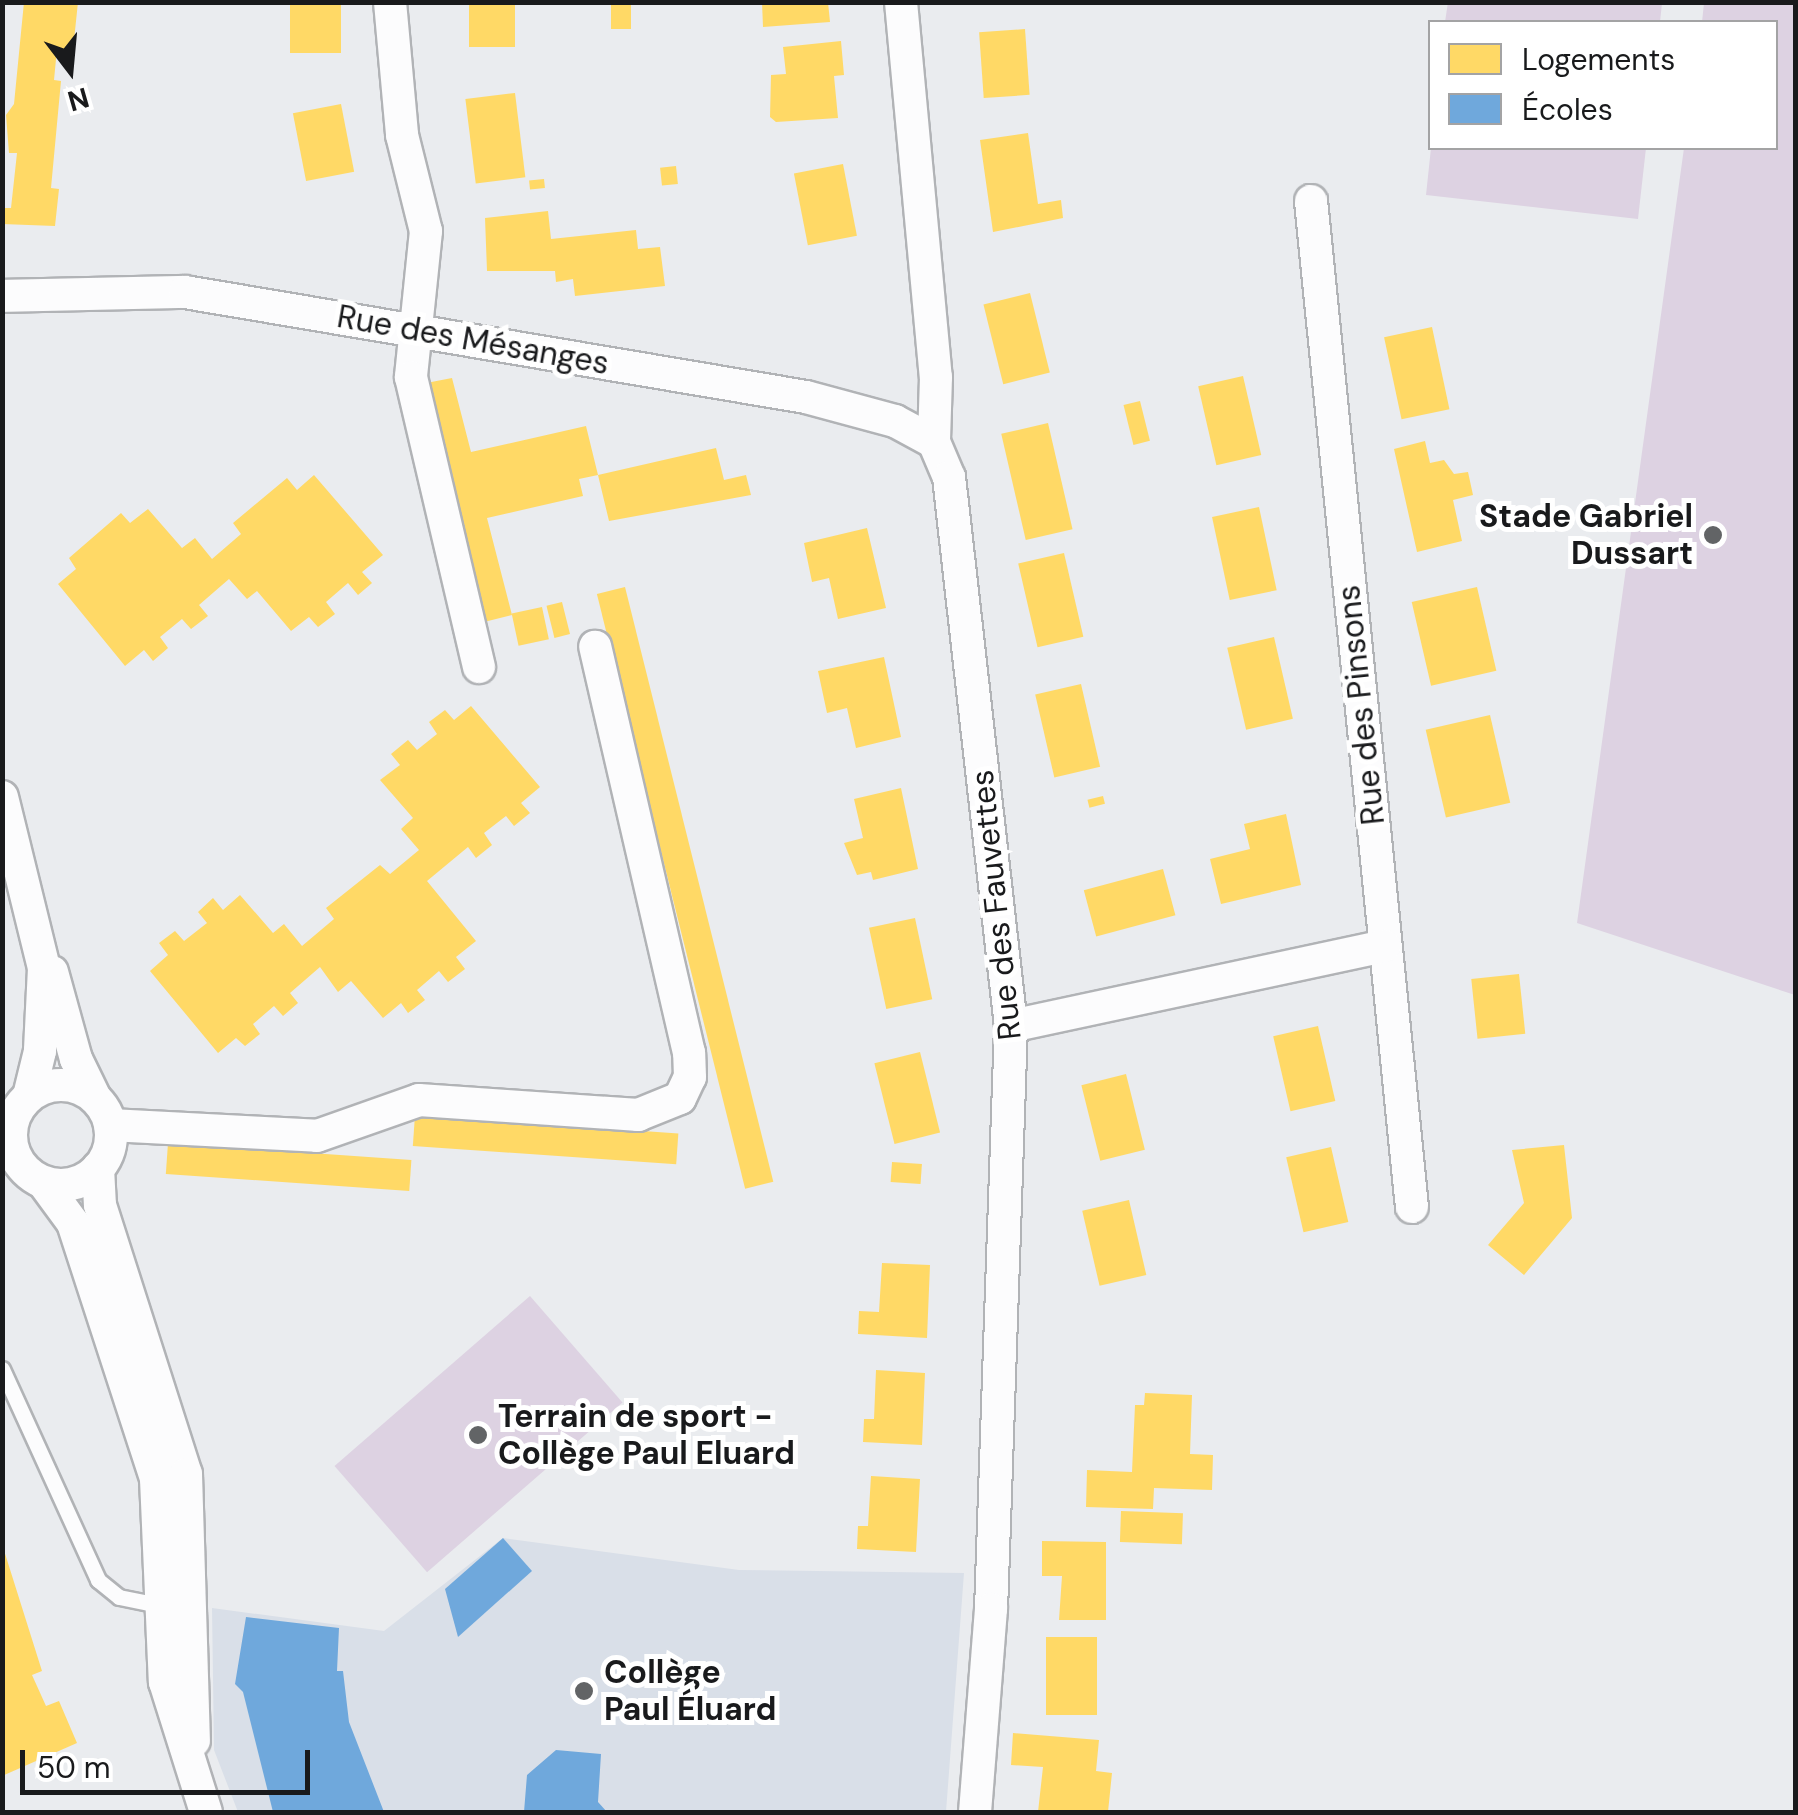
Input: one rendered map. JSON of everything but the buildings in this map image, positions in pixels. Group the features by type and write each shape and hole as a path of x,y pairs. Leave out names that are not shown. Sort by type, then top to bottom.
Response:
{"street":[{"path":"390,2 402,135 426,231 413,391 479,667"},
{"name":"Rue des Fauvettes","path":"901,2 934,350 934,442 948,477 1011,1026 991,1609 975,1812"},
{"name":"Rue des Pinsons","path":"1312,202 1412,1208"},
{"name":"Rue des Mésanges","path":"2,296 168,290 817,400 895,420 934,442"},
{"path":"16,1108 62,1084 103,1111 317,1136 418,1100 638,1115 680,1098 690,1078 689,1053 595,647"},
{"path":"2,797 42,950 103,1111 109,1150 98,1168 73,1184 23,1175"},
{"path":"1011,1026 1385,946"},
{"path":"42,950 41,1037 16,1108 11,1142 23,1175 72,1223 151,1459 158,1498 159,1605 165,1682 206,1812"},
{"path":"98,1168 104,1216 186,1474 196,1780"}],"lane":[{"path":"2,1369 98,1580 119,1597 159,1605"}],"shaded area":[{"path":"1448,2 1662,2 1660,20 1445,20"},
{"name":"Stade Gabriel Dussart","path":"1704,3 1795,3 1795,995 1577,923 1684,150 1778,150 1778,20 1702,20"},
{"path":"1431,150 1646,150 1638,219 1426,195"},
{"name":"Terrain de sport - Collège Paul Eluard","path":"530,1296 623,1402 427,1572 335,1466"},
{"name":"Collège Paul Éluard","path":"503,1538 739,1570 964,1573 946,1812 238,1812 214,1750 212,1608 384,1631"}],"place":[{"name":"Stade Gabriel Dussart","path":"1713,535"},
{"name":"Terrain de sport - Collège Paul Eluard","path":"478,1435"},
{"name":"Collège Paul Éluard","path":"584,1691"}]}
